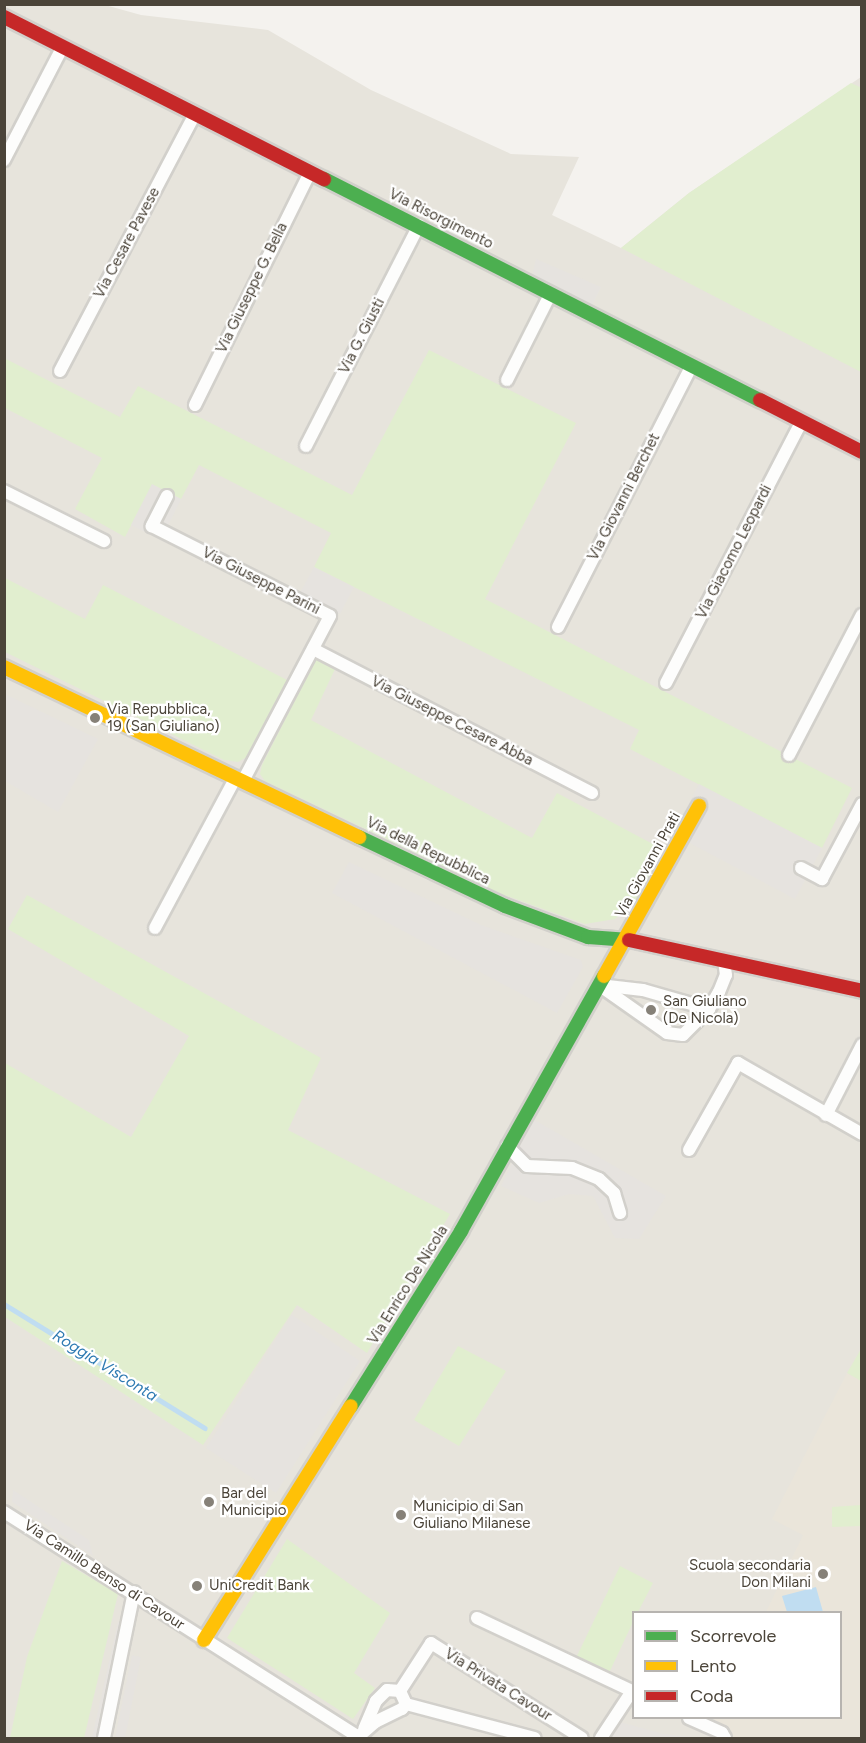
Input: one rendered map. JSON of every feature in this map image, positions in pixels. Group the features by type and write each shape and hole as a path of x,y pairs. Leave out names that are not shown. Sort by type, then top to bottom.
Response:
{"street":[{"name":"Via Risorgimento","path":"4,17 419,225 691,367 861,452"},
{"path":"4,159 63,46"},
{"name":"Via Cesare Pavese","path":"60,371 195,114"},
{"name":"Via Giuseppe G. Bella","path":"195,405 310,172"},
{"name":"Via G. Giusti","path":"306,446 419,225"},
{"path":"507,380 551,293"},
{"name":"Via Giovanni Berchet","path":"558,627 691,367"},
{"name":"Via Giacomo Leopardi","path":"666,683 802,421"},
{"path":"4,491 104,541"},
{"name":"Via Giuseppe Parini","path":"155,928 330,616 152,526 167,496"},
{"path":"789,755 861,615"},
{"name":"Via Giuseppe Cesare Abba","path":"313,649 592,793"},
{"name":"Via della Repubblica","path":"4,667 505,906 588,937 626,939 861,990"},
{"path":"801,868 822,879 861,804"},
{"name":"Via Giovanni Prati","path":"626,939 699,806"},
{"name":"Via Enrico De Nicola","path":"204,1640 461,1231 626,939"},
{"path":"598,985 668,1033 683,1035 709,1010 726,975 724,961"},
{"path":"598,985 643,990 709,1010"},
{"path":"826,1115 861,1046"},
{"path":"689,1150 738,1063 861,1134"},
{"path":"507,1146 527,1166 555,1165 599,1179 614,1193 620,1212"},
{"name":"Via Camillo Benso di Cavour","path":"4,1512 134,1592 345,1734 361,1735"},
{"path":"104,1738 134,1592"},
{"path":"477,1618 632,1691"},
{"name":"Via Privata Cavour","path":"400,1691 431,1643 582,1738"},
{"path":"387,1690 400,1691 406,1704 361,1735 376,1701 387,1690"},
{"path":"601,1738 632,1692"},
{"name":"Via Privata Cavour","path":"406,1704 535,1738"},
{"path":"691,1719 722,1733 724,1738"}],"shaded area":[{"path":"4,5 105,5 141,15 268,30 371,90 511,154 579,157 552,215 621,248 689,193 861,77 861,986 590,934 500,901 5,664"},
{"path":"536,259 601,287 592,305 532,275"},
{"path":"152,484 181,499 161,540 131,525"},
{"path":"314,567 354,587 340,614 300,593"},
{"path":"4,669 427,880 632,950 861,1000 861,1738 5,1738"},
{"path":"5,694 98,739 58,812 5,781"},
{"path":"699,784 822,848 795,899 673,834"},
{"path":"349,862 481,925 581,960 583,967 557,1013 332,893"},
{"path":"533,1119 666,1196 639,1239 615,1238 593,1196 569,1194 539,1203 501,1186"},
{"path":"292,1315 360,1361 276,1493 206,1448"},
{"name":"Scuola secondaria Don Milani","path":"847,1373 862,1381 861,1738 734,1738 730,1731 713,1723 715,1719 842,1719 842,1611 766,1611 803,1535 772,1519"},
{"path":"13,1490 89,1540 93,1556 12,1502"},
{"path":"118,1622 121,1623 96,1738 92,1738"},
{"path":"132,1655 141,1657 125,1738 115,1738"},
{"path":"620,1722 664,1734 702,1738 609,1738"}],"green space":[{"path":"851,83 862,88 861,372 621,248 689,193"},
{"path":"429,350 576,423 485,599 852,788 822,848 630,749 639,730 314,567 331,533 199,465 181,499 152,485 125,537 75,509 102,458 5,408 4,358 120,417 138,386 352,495"},
{"path":"5,578 85,619 103,585 287,680 247,757 238,762 224,760 5,652"},
{"path":"316,659 335,669 311,720 532,838 557,793 664,850 637,899 615,919 585,924 502,894 265,781 260,774 262,765"},
{"path":"27,895 321,1058 288,1130 450,1214 367,1353 297,1305 203,1445 5,1317 5,1063 131,1137 189,1036 8,929"},
{"path":"458,1346 506,1371 459,1446 414,1420"},
{"path":"861,1349 861,1381 847,1373"},
{"path":"861,1505 861,1526 832,1527 832,1507"},
{"path":"287,1539 390,1613 354,1673 375,1688 353,1719 227,1638"},
{"path":"62,1561 118,1594 84,1738 10,1738 27,1657"},
{"path":"620,1566 653,1583 639,1611 632,1611 632,1624 609,1673 576,1658"}],"water":[{"path":"816,1587 823,1611 787,1611 782,1596"}],"waterway":[{"name":"Roggia Visconta","path":"4,1304 205,1428"}],"traffic: fast":[{"path":"324,179 760,400"},
{"path":"359,837 505,906 588,937 629,940"},
{"path":"351,1406 461,1231 604,976"}],"traffic: slow":[{"path":"4,667 359,837"},
{"path":"604,976 699,806"},
{"path":"204,1640 351,1406"}],"traffic: jam":[{"path":"4,17 324,179"},
{"path":"760,400 862,452"},
{"path":"629,940 862,991"}],"place":[{"name":"Via Repubblica, 19 (San Giuliano)","path":"95,718"},
{"name":"San Giuliano (De Nicola)","path":"651,1010"},
{"name":"Bar del Municipio","path":"209,1502"},
{"name":"Municipio di San Giuliano Milanese","path":"401,1515"},
{"name":"Scuola secondaria Don Milani","path":"823,1574"},
{"name":"UniCredit Bank","path":"197,1586"}]}
